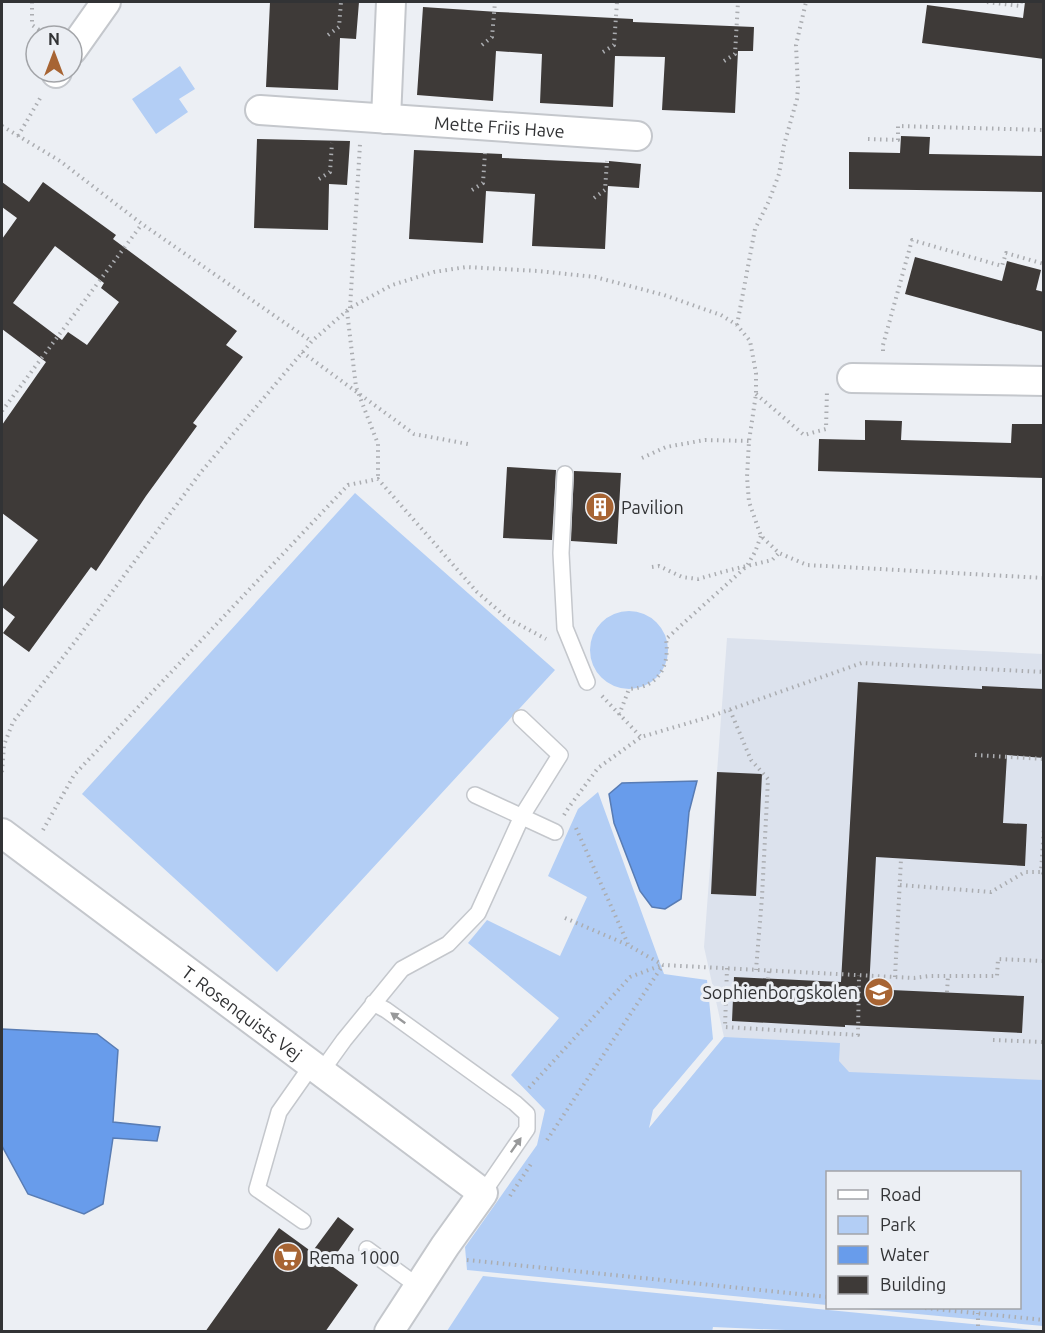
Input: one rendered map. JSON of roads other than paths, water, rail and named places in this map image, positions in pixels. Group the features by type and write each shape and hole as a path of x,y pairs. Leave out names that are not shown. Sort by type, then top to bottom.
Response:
{"street":[{"path":"84,33 106,2"},
{"path":"374,118 391,2"},
{"name":"Mette Friis Have","path":"260,110 637,136"},
{"path":"852,378 1044,381"},
{"name":"T. Rosenquists Vej","path":"2,833 483,1193"},
{"path":"389,1332 483,1193"}],"lane":[{"path":"565,474 561,553 565,628 587,682"},
{"path":"303,1221 256,1189 279,1112 344,1040 402,969 448,944 478,913 522,816 560,755 521,718"},
{"path":"475,795 555,832"},
{"path":"373,1003 386,1010 527,1114 527,1129 483,1193"},
{"path":"366,1250 419,1287"}],"water":[{"path":"697,781 689,812 681,899 665,909 652,907 640,891 614,823 609,794 622,783"},
{"path":"2,1029 97,1034 118,1050 113,1122 160,1127 157,1141 113,1138 103,1204 84,1214 28,1194 2,1146"}],"place":[{"name":"Pavilion","path":"600,507"},
{"name":"Sophienborgskolen","path":"879,992"},
{"name":"Rema 1000","path":"288,1257"}]}
